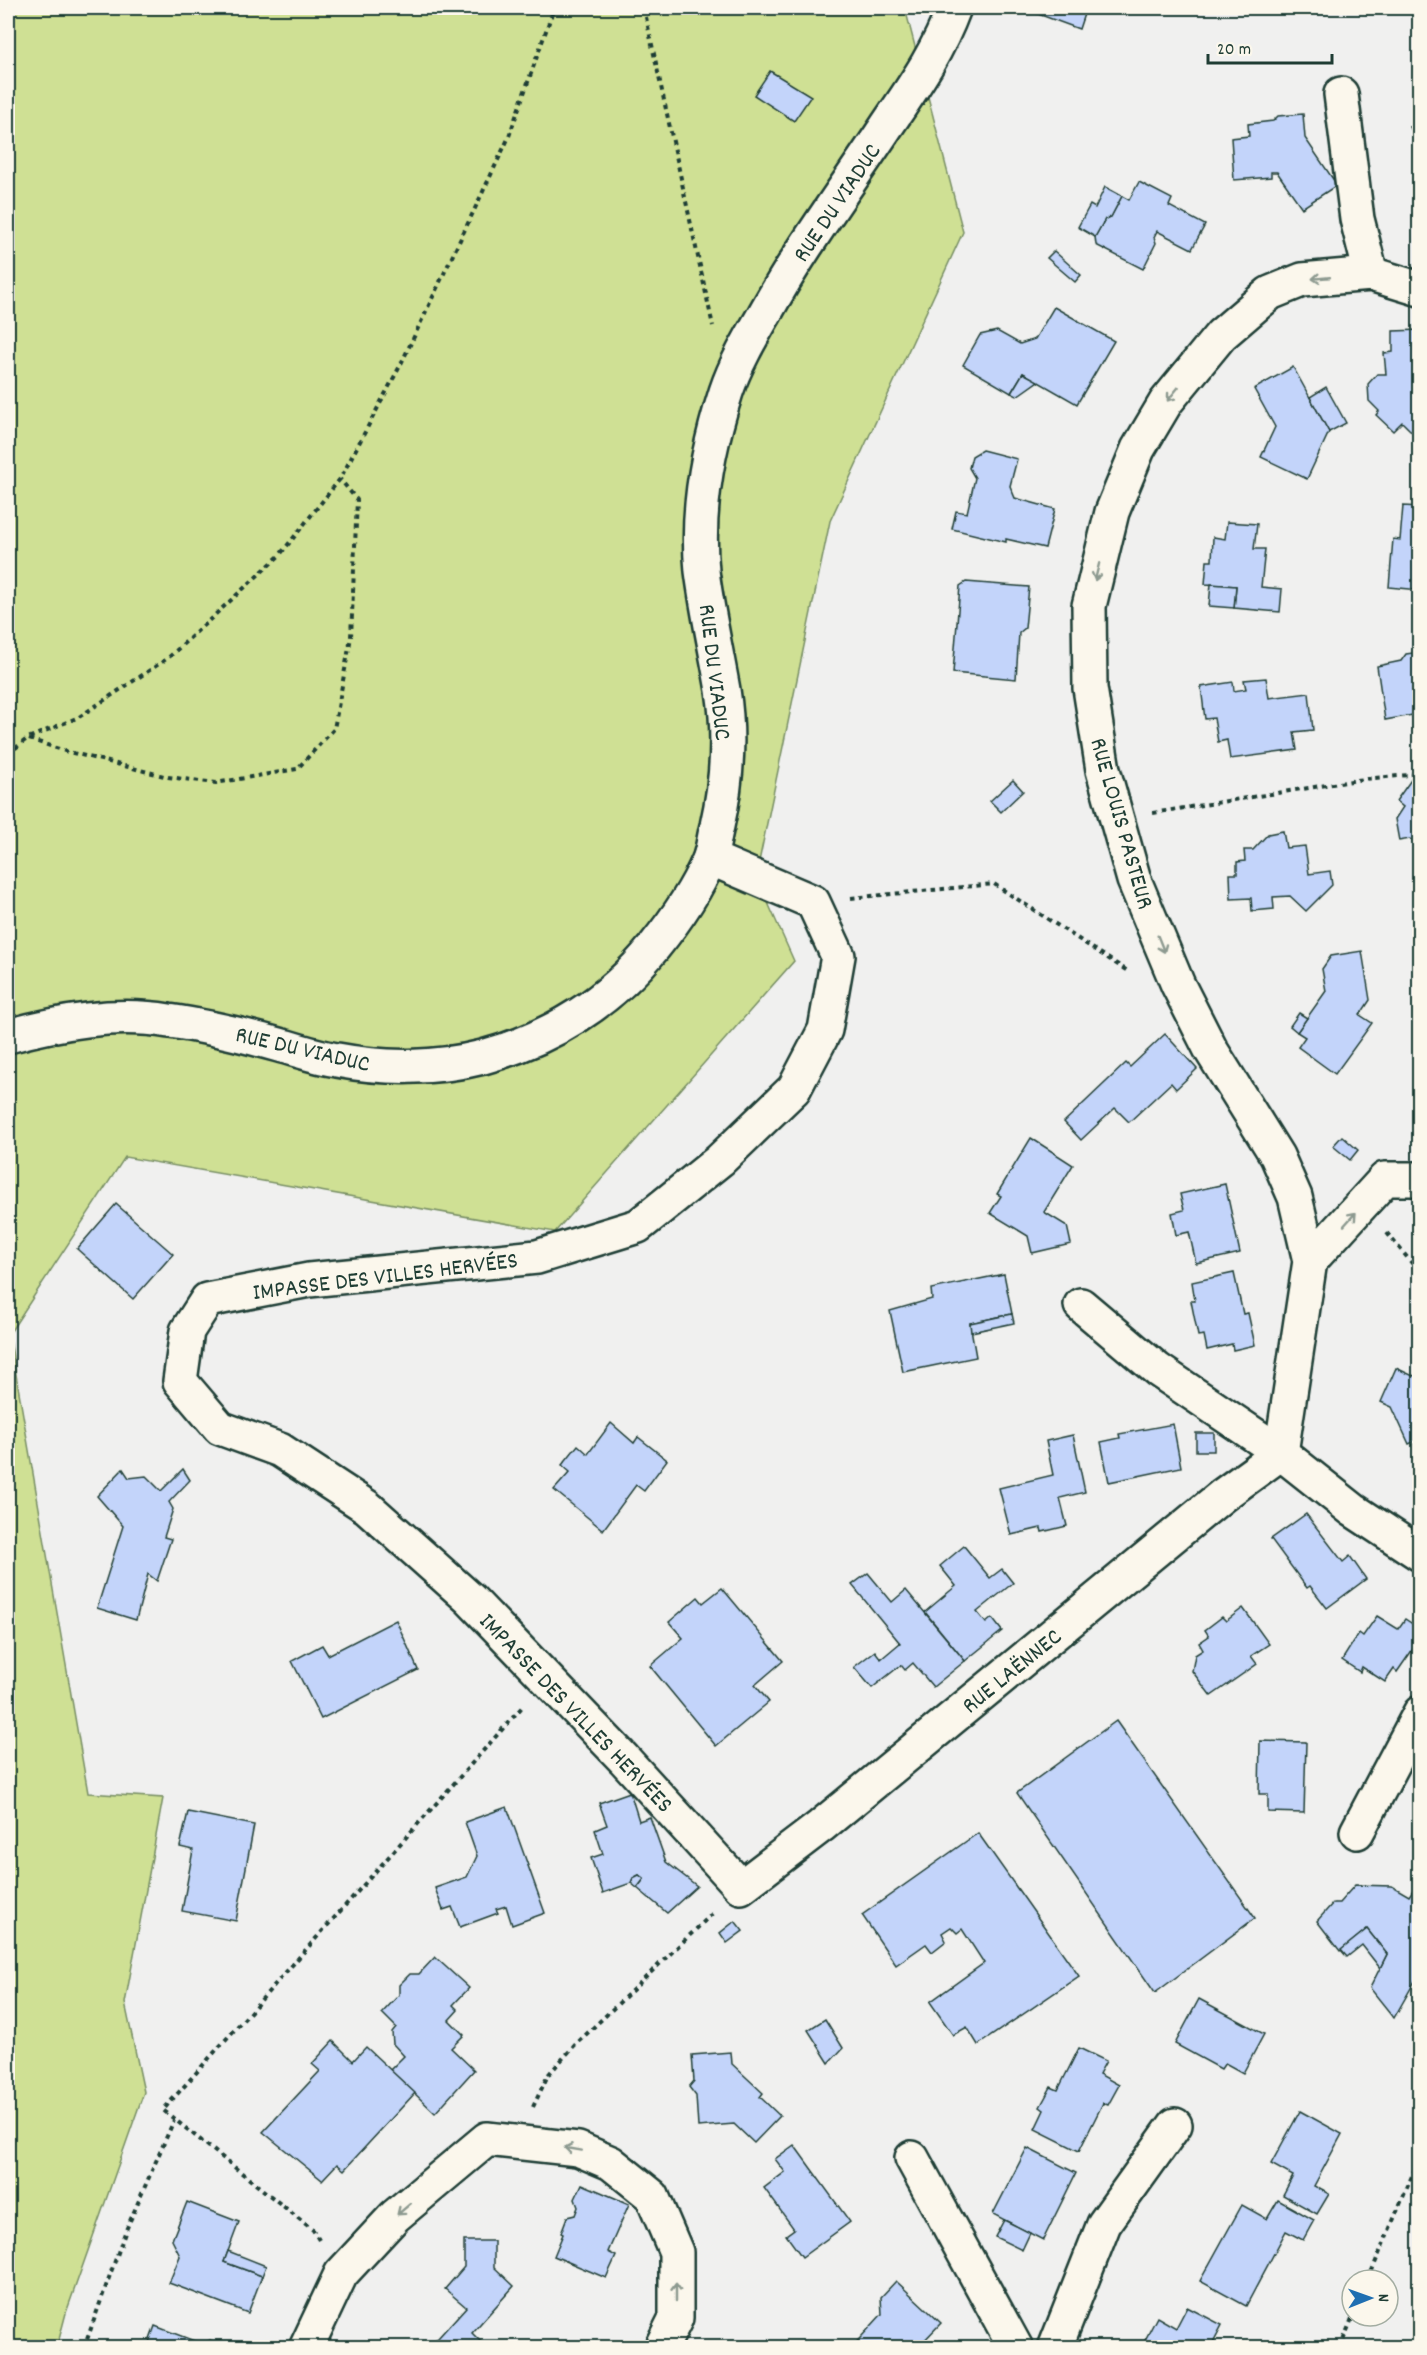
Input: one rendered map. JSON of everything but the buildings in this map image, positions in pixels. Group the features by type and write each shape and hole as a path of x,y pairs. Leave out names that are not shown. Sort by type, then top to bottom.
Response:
{"street":[{"name":"RUE DU VIADUC","path":"8,1036 73,1021 114,1018 164,1020 218,1030 335,1060 370,1065 421,1066 480,1058 530,1042 569,1022 615,988 639,965 665,933 710,858 724,795 727,736 723,694 702,568 702,517 705,480 727,388 752,335 787,274 927,67 954,8"},
{"path":"1341,94 1357,219 1371,274"},
{"name":"RUE LOUIS PASTEUR","path":"1281,1453 1310,1261 1295,1197 1277,1156 1211,1050 1178,985 1134,880 1103,770 1090,688 1089,606 1112,512 1138,449 1166,402 1221,335 1270,293 1302,280 1371,274 1419,289"},
{"path":"710,858 813,902"},
{"name":"IMPASSE DES VILLES HERVÉES","path":"741,1887 624,1759 470,1599 367,1507 280,1450 220,1428 180,1381 187,1331 207,1300 309,1280 537,1257 638,1226 720,1160 794,1089 825,1030 838,956 813,902"},
{"path":"1310,1261 1385,1179 1419,1179"},
{"path":"1081,1305 1158,1370 1281,1453 1353,1510 1419,1554"},
{"name":"RUE LAËNNEC","path":"741,1887 830,1819 1197,1516 1281,1453"},
{"path":"1357,1832 1419,1713"},
{"path":"1055,2348 1104,2224 1175,2125"},
{"path":"306,2348 341,2274 395,2216 487,2139 578,2149 610,2163 652,2196 676,2252 676,2318 662,2348"},
{"path":"912,2158 1016,2348"}],"path":[{"path":"8,754 28,738 79,717 168,658 279,556 340,479 400,366 508,139 554,8"},
{"path":"644,8 714,331"},
{"path":"28,738 65,752 168,777 216,783 297,769 334,729 351,637 357,500 340,479"},
{"path":"1117,819 1364,779 1419,774"},
{"path":"813,902 994,884 1133,974"},
{"path":"1363,1204 1419,1273"},
{"path":"341,2274 313,2230 163,2110 547,1679"},
{"path":"518,2142 548,2075 575,2045 741,1887"},
{"path":"84,2348 126,2230 174,2120"},
{"path":"1373,2268 1419,2157"},
{"path":"1340,2348 1348,2328"}],"green space":[{"path":"8,8 905,8 963,232 830,521 756,876 794,961 555,1232 125,1157 9,1334 88,1793 163,1798 125,2003 144,2092 66,2313 57,2347 8,2348"}]}
